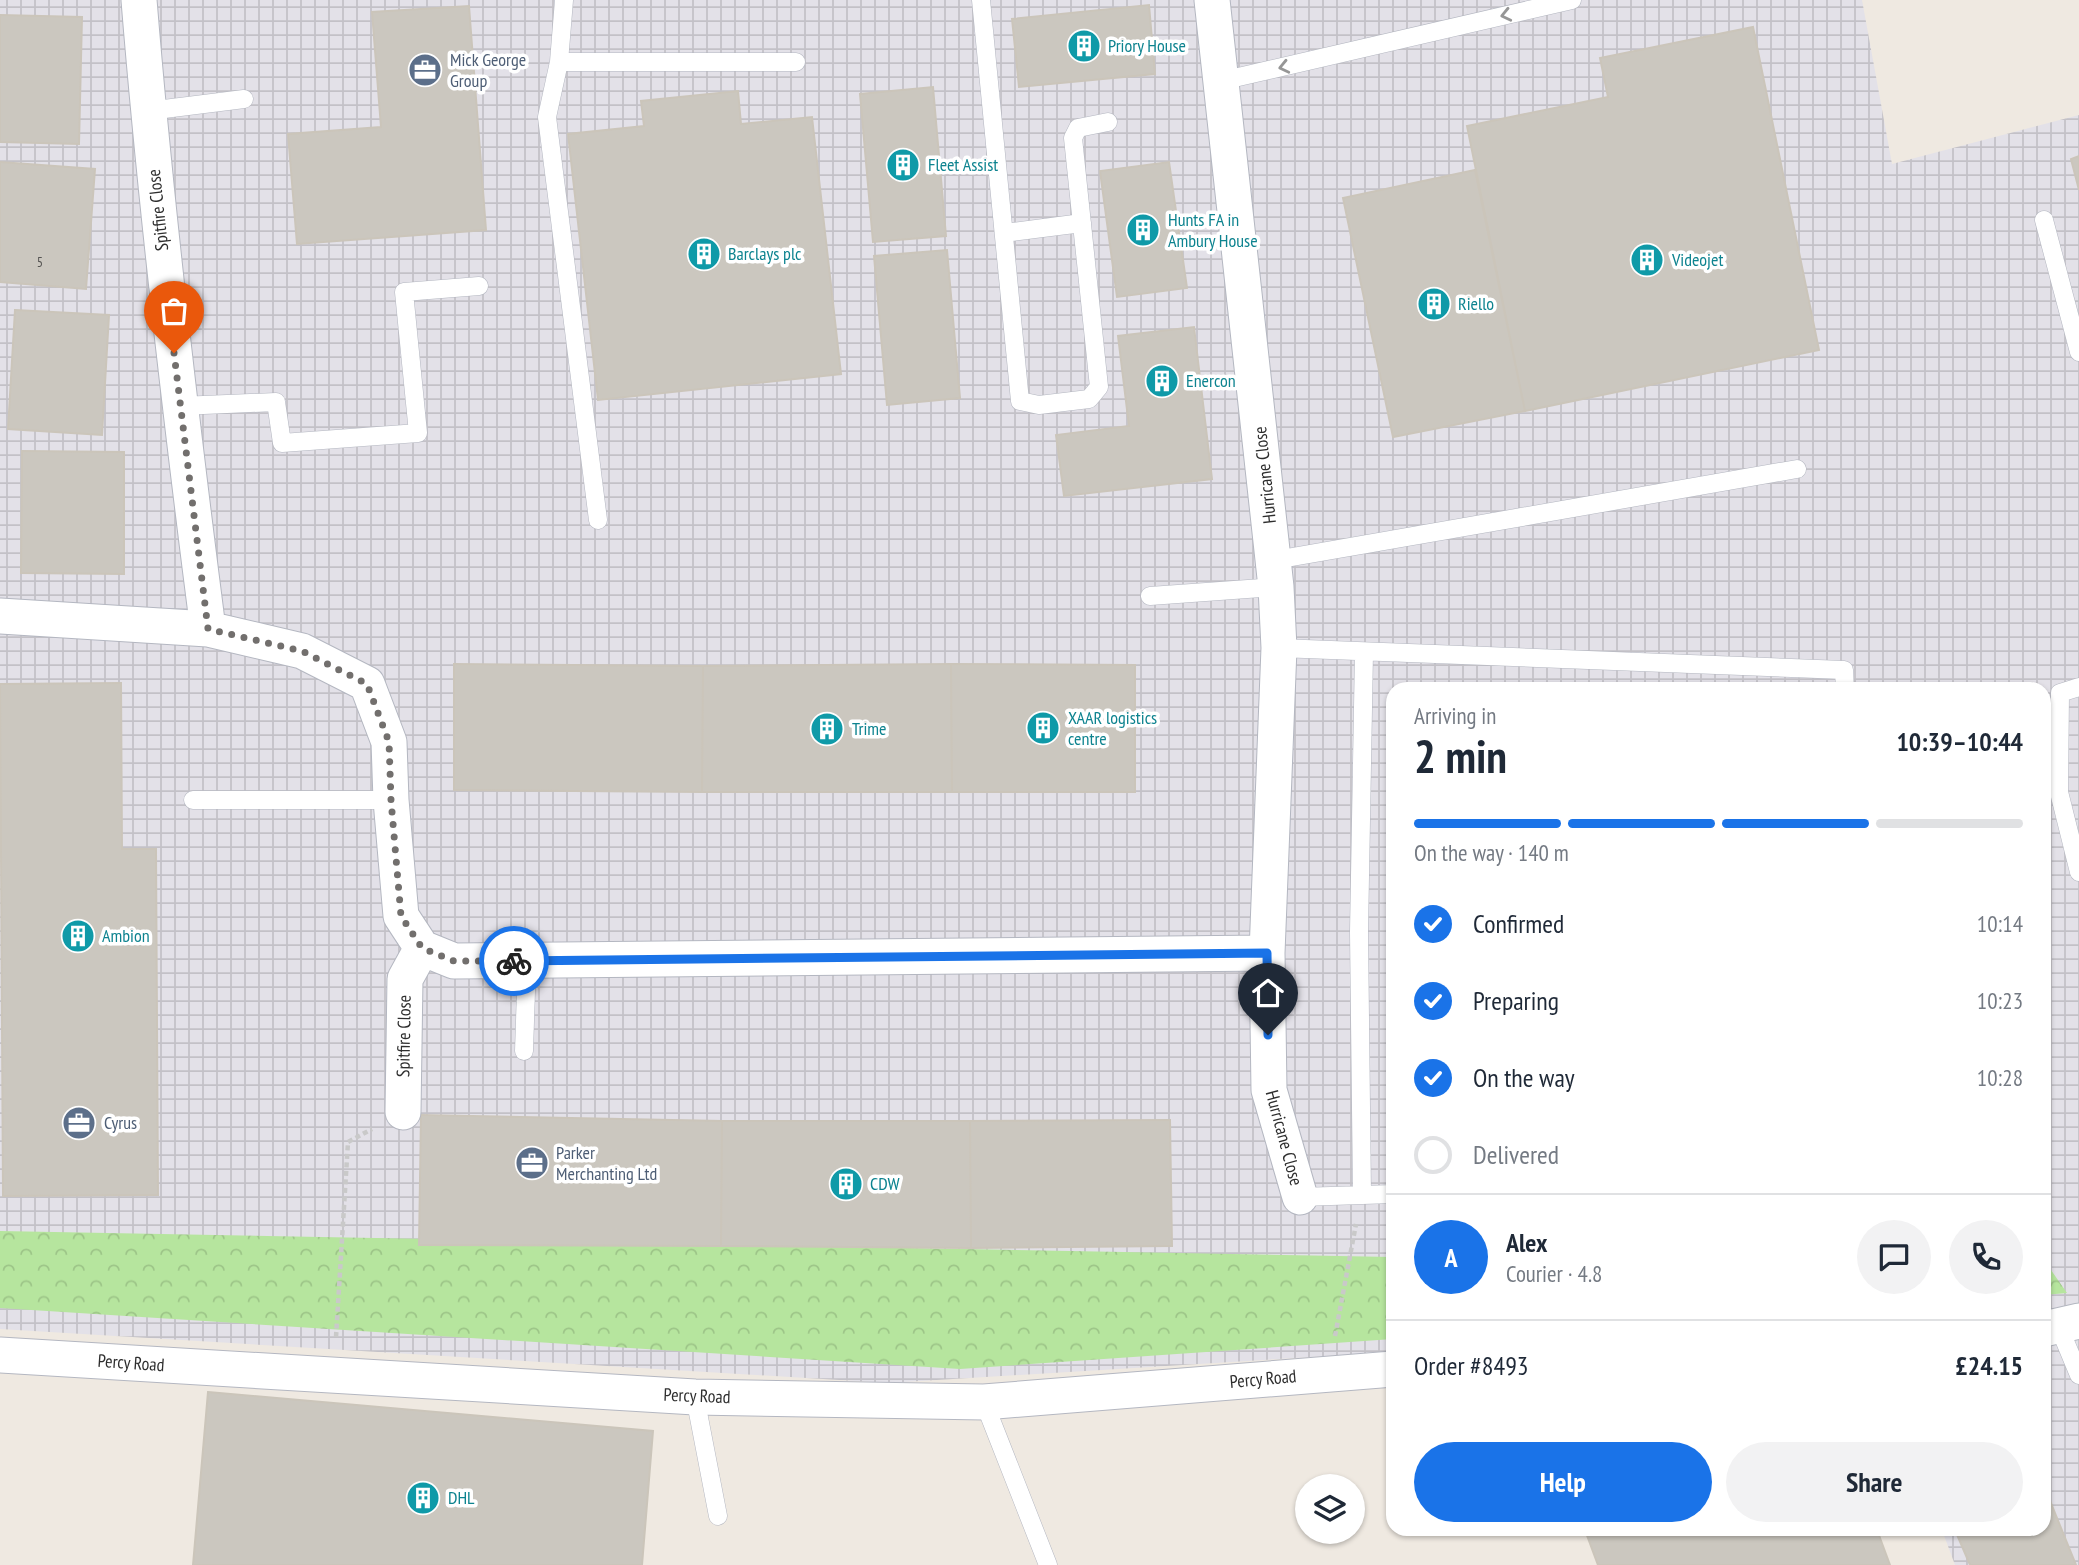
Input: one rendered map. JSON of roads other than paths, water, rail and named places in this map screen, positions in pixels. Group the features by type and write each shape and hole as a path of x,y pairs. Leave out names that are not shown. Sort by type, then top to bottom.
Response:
{"street":[{"name":"Spitfire Close","path":"139,0 148,111 180,406 208,629"},
{"name":"Hurricane Close","path":"1212,0 1276,574 1279,648 1267,953 1269,1090 1300,1197"},
{"path":"0,616 208,629 302,651 367,684 389,742 401,916 422,948 454,961 1267,953"},
{"name":"Spitfire Close","path":"403,1112 405,979 422,948"},
{"name":"Percy Road","path":"0,1355 695,1397 984,1402 1386,1370"}],"lane":[{"path":"564,0 559,62 547,117 598,520"},
{"path":"981,0 1020,401 1039,405 1088,399 1098,387 1073,138 1078,128 1108,122"},
{"path":"1222,81 1572,0"},
{"path":"559,62 796,62"},
{"path":"148,111 244,99"},
{"path":"2044,220 2079,352"},
{"path":"1004,233 1082,223"},
{"path":"180,406 276,402 282,443 418,433 404,292 479,286"},
{"path":"1150,596 1276,574 1797,469"},
{"path":"1279,648 1844,670 1845,682"},
{"path":"1362,1195 1359,932 1364,652"},
{"path":"2079,687 2060,693 2059,792 2079,872"},
{"path":"193,800 391,800"},
{"path":"524,1051 527,961"},
{"path":"1300,1197 1386,1194"},
{"path":"2061,1326 2079,1375"},
{"path":"695,1397 718,1516"},
{"path":"984,1402 1048,1565"}],"place":[{"name":"Priory House","path":"1084,46"},
{"name":"Mick George Group","path":"425,70"},
{"name":"Fleet Assist","path":"903,165"},
{"name":"Hunts FA in Ambury House","path":"1143,230"},
{"name":"Barclays plc","path":"704,254"},
{"name":"Videojet","path":"1647,260"},
{"name":"Riello","path":"1434,304"},
{"name":"Enercon","path":"1162,381"},
{"name":"XAAR logistics centre","path":"1043,728"},
{"name":"Trime","path":"827,729"},
{"name":"Ambion","path":"78,936"},
{"name":"Cyrus","path":"79,1123"},
{"name":"Parker Merchanting Ltd","path":"532,1163"},
{"name":"CDW","path":"846,1184"},
{"name":"DHL","path":"423,1498"}]}
